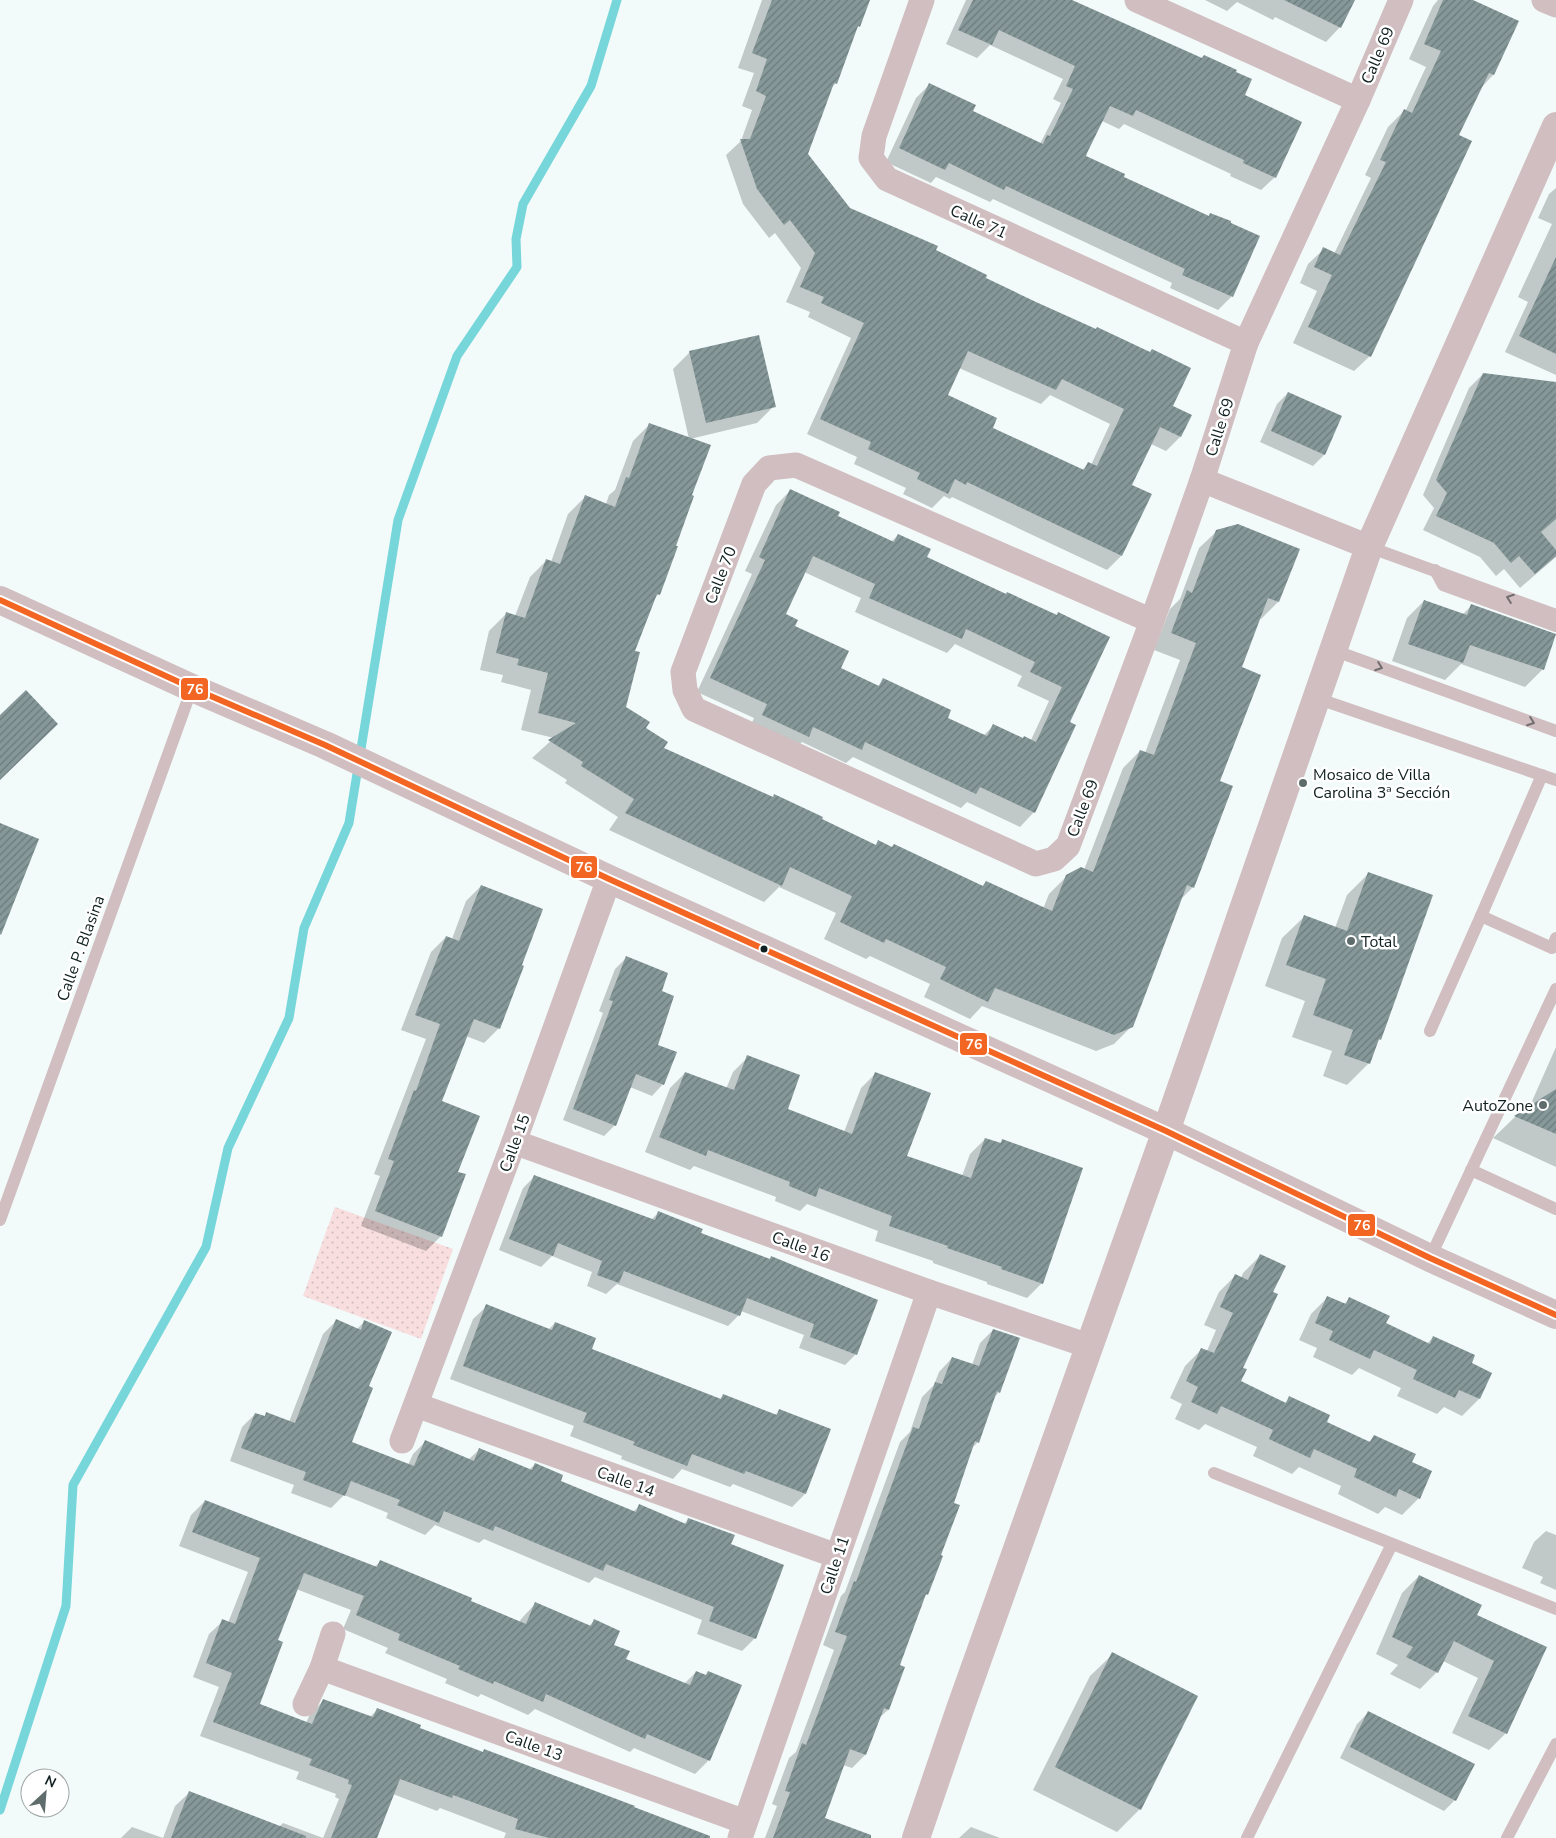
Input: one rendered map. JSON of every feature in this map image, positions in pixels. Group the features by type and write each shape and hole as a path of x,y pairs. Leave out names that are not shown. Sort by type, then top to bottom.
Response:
{"street":[{"name":"Calle 71","path":"922,0 874,136 871,158 887,179 1246,343"},
{"path":"1137,0 1358,100"},
{"name":"Calle 69","path":"1054,858 1068,846 1152,621 1202,480 1246,343 1358,100 1401,0"},
{"path":"1544,0 1556,5"},
{"path":"916,1838 1369,547 1556,126"},
{"name":"Calle 70","path":"1054,858 1036,864 694,709 685,690 683,672 754,484 769,468 796,464 1152,621"},
{"path":"1202,480 1369,547"},
{"path":"0,600 192,688 325,745 609,879 1166,1130 1430,1258 1556,1315"},
{"name":"Calle 15","path":"402,1442 514,1142 609,879"},
{"name":"Calle 16","path":"514,1142 929,1292 1089,1346"},
{"name":"Calle 11","path":"742,1830 929,1292"},
{"name":"Calle 14","path":"416,1406 837,1556"},
{"path":"305,1704 322,1668 333,1634"},
{"name":"Calle 13","path":"322,1668 742,1830"}],"lane":[{"path":"1369,547 1556,614"},
{"path":"1436,570 1443,585 1556,626"},
{"path":"1333,650 1556,731"},
{"name":"Calle P. Blasina","path":"0,1220 192,688"},
{"path":"1316,698 1556,780"},
{"path":"1430,1031 1542,775"},
{"path":"1481,916 1552,948 1556,938"},
{"path":"1430,1258 1556,989"},
{"path":"1471,1170 1556,1209"},
{"path":"1214,1473 1556,1609"},
{"path":"1247,1838 1392,1544"},
{"path":"1508,1838 1556,1744"}],"shaded area":[{"path":"335,1207 453,1249 421,1339 303,1296"}],"building":[{"path":"772,0 870,0 860,27 858,26 837,84 834,83 808,154 850,208 938,246 936,250 987,275 986,278 1036,302 1096,329 1097,327 1150,352 1152,349 1191,368 1173,406 1192,415 1181,437 1160,427 1132,485 1152,494 1122,556 967,482 966,485 955,479 948,494 917,479 920,473 868,449 871,442 820,419 864,323 821,303 824,297 800,287 815,253 790,220 784,225 757,189 740,139 750,139 766,96 756,91 767,59 752,53","holes":["968,351 1056,390 1062,379 1124,409 1097,466 1088,462 1084,470 993,428 997,418 948,395"]},
{"path":"973,0 1072,0 1202,58 1204,55 1237,70 1236,72 1252,79 1245,95 1302,122 1276,178 1243,163 1244,160 1136,110 1133,116 1110,106 1087,153 1086,156 1125,174 1124,177 1209,216 1210,213 1231,221 1231,223 1260,236 1233,297 1182,275 1185,269 1006,186 1004,190 949,163 945,170 899,148 929,83 976,105 973,111 1043,144 1047,135 1050,136 1073,89 1066,86 1075,66 999,30 992,45 958,30"},
{"path":"1284,0 1355,0 1341,28"},
{"path":"1443,0 1473,0 1519,21 1494,75 1489,73 1459,135 1472,141 1371,357 1308,327 1332,275 1314,267 1323,247 1340,255 1386,162 1380,160 1404,109 1412,113 1441,51 1424,44"},
{"path":"1556,257 1556,354 1519,336"},
{"path":"759,335 776,407 706,423 689,351"},
{"path":"1483,373 1556,382 1556,519 1541,532 1556,550 1556,556 1535,574 1519,556 1511,563 1494,543 1436,516 1447,493 1436,480"},
{"path":"1288,392 1342,416 1325,455 1271,431"},
{"path":"649,423 711,445 692,495 694,496 676,546 678,546 660,595 657,594 635,651 640,652 626,707 650,722 646,728 668,742 664,748 773,797 774,794 876,845 878,840 892,847 894,844 983,886 986,881 1052,911 1066,875 1081,867 1093,872 1140,750 1154,755 1196,643 1171,633 1187,590 1192,593 1216,530 1238,524 1300,549 1279,602 1268,598 1242,667 1261,675 1220,781 1233,786 1194,888 1187,885 1133,1027 1114,1035 995,988 988,1002 940,979 946,967 886,939 884,943 840,922 852,896 790,867 782,886 625,813 634,799 581,766 583,762 548,740 576,723 538,713 548,673 517,665 519,659 496,653 506,612 525,618 546,559 560,564 585,495 615,507 626,477 629,478"},
{"path":"790,489 840,512 838,516 894,542 898,534 931,549 927,557 1006,594 1007,592 1057,615 1058,612 1110,637 1070,722 1076,725 1035,813 980,787 976,794 865,742 862,750 813,727 809,737 762,715 767,704 710,678 765,560 759,557","holes":["813,556 875,584 869,598 962,639 966,629 1035,662 1030,672 1062,687 1036,742 993,724 987,736 948,718 951,710 883,678 879,686 841,668 849,651 795,626 798,620 786,614"]},
{"path":"1424,600 1467,615 1471,604 1556,634 1544,670 1470,645 1463,663 1408,644"},
{"path":"26,690 58,724 0,780 0,715"},
{"path":"0,823 39,839 1,935 0,934"},
{"path":"1368,872 1433,895 1381,1040 1379,1039 1370,1064 1344,1055 1353,1030 1313,1015 1326,979 1286,965 1304,915 1347,931"},
{"path":"481,885 543,909 500,1029 474,1019 442,1101 480,1116 458,1172 466,1174 442,1237 375,1211 394,1161 388,1159 414,1090 416,1091 440,1024 415,1015 446,936 459,941"},
{"path":"626,956 668,973 662,991 674,996 658,1045 677,1052 664,1085 636,1074 616,1126 573,1109 613,1001 609,1000"},
{"path":"747,1055 800,1075 788,1109 852,1134 875,1072 931,1093 907,1156 971,1178 985,1138 1001,1143 1002,1139 1083,1168 1043,1284 1001,1269 1002,1267 947,1248 948,1246 889,1226 892,1216 819,1188 816,1197 789,1186 790,1182 708,1150 706,1156 659,1137 685,1072 734,1090"},
{"name":"AutoZone","path":"1556,1089 1556,1134 1514,1116"},
{"path":"534,1175 655,1220 658,1211 703,1229 701,1233 770,1259 771,1256 878,1300 857,1355 810,1337 814,1324 747,1298 740,1316 624,1271 619,1283 597,1275 602,1261 558,1243 553,1256 509,1239"},
{"path":"1260,1254 1286,1266 1273,1292 1278,1294 1243,1368 1247,1369 1241,1381 1286,1403 1289,1396 1330,1415 1327,1422 1370,1442 1374,1435 1416,1454 1412,1462 1432,1471 1420,1499 1399,1489 1396,1497 1354,1477 1357,1469 1314,1449 1310,1458 1269,1439 1273,1430 1221,1406 1217,1414 1191,1402 1198,1387 1186,1381 1201,1348 1214,1353 1233,1313 1220,1307 1235,1274 1248,1280"},
{"path":"1327,1296 1346,1304 1349,1297 1390,1316 1386,1323 1430,1344 1433,1336 1475,1355 1472,1363 1492,1373 1480,1399 1459,1390 1455,1398 1413,1379 1417,1370 1374,1350 1370,1359 1329,1340 1333,1331 1315,1323"},
{"path":"486,1304 552,1330 555,1322 596,1338 592,1349 721,1399 723,1394 777,1415 779,1409 831,1429 806,1494 746,1471 744,1474 692,1454 687,1466 633,1445 635,1442 583,1422 587,1413 463,1366"},
{"path":"336,1319 361,1330 364,1320 392,1332 369,1386 373,1388 352,1442 414,1466 425,1440 474,1461 479,1448 532,1470 535,1463 563,1475 561,1481 636,1512 639,1504 686,1524 688,1518 735,1535 731,1544 784,1565 756,1639 709,1621 714,1607 606,1564 603,1571 495,1526 493,1531 444,1511 439,1523 397,1505 400,1500 351,1481 345,1496 303,1480 306,1472 241,1448 255,1413 265,1416 266,1412 295,1423"},
{"path":"993,1329 1020,1338 1000,1393 997,1391 979,1443 975,1441 954,1503 960,1505 941,1555 943,1556 928,1595 926,1594 900,1665 905,1667 889,1710 884,1708 866,1755 850,1749 825,1818 871,1835 871,1838 773,1838 790,1792 785,1791 802,1743 806,1745 847,1636 835,1632 854,1581 856,1582 913,1427 919,1429 935,1382 942,1384 952,1357 979,1366"},
{"path":"205,1500 377,1567 380,1560 472,1598 471,1601 526,1624 535,1602 591,1626 594,1619 620,1631 614,1645 630,1651 626,1659 690,1685 696,1671 706,1675 708,1671 742,1685 710,1761 647,1734 645,1739 546,1694 543,1702 494,1681 493,1684 458,1669 460,1666 398,1640 400,1634 356,1615 364,1596 304,1573 278,1640 283,1642 260,1704 312,1724 323,1699 373,1717 377,1708 421,1725 420,1728 483,1752 484,1749 635,1806 710,1836 710,1838 549,1838 515,1829 518,1819 453,1795 452,1798 400,1779 377,1838 331,1838 352,1785 348,1784 349,1780 309,1765 312,1759 213,1722 232,1673 206,1663 222,1619 235,1624 260,1558 192,1532"},
{"path":"1419,1575 1482,1605 1477,1615 1547,1647 1507,1734 1468,1716 1494,1661 1454,1641 1438,1673 1406,1657 1413,1647 1392,1637"},
{"path":"1112,1652 1198,1696 1141,1810 1055,1767"},
{"path":"1368,1711 1475,1764 1456,1801 1350,1747"},
{"path":"189,1791 306,1836 306,1838 171,1838"}],"waterway":[{"path":"0,1810 66,1606 73,1485 206,1247 228,1148 289,1018 304,928 349,823 398,520 457,356 517,267 516,239 523,204 591,86 617,0"}],"transit line":[{"name":"76","path":"0,600 192,688 325,745 609,879 1166,1131 1430,1258 1556,1315"}],"place":[{"name":"Mosaico de Villa Carolina 3ª Sección","path":"1303,783"},
{"name":"Total","path":"1351,941"},
{"name":"AutoZone","path":"1543,1105"}]}
